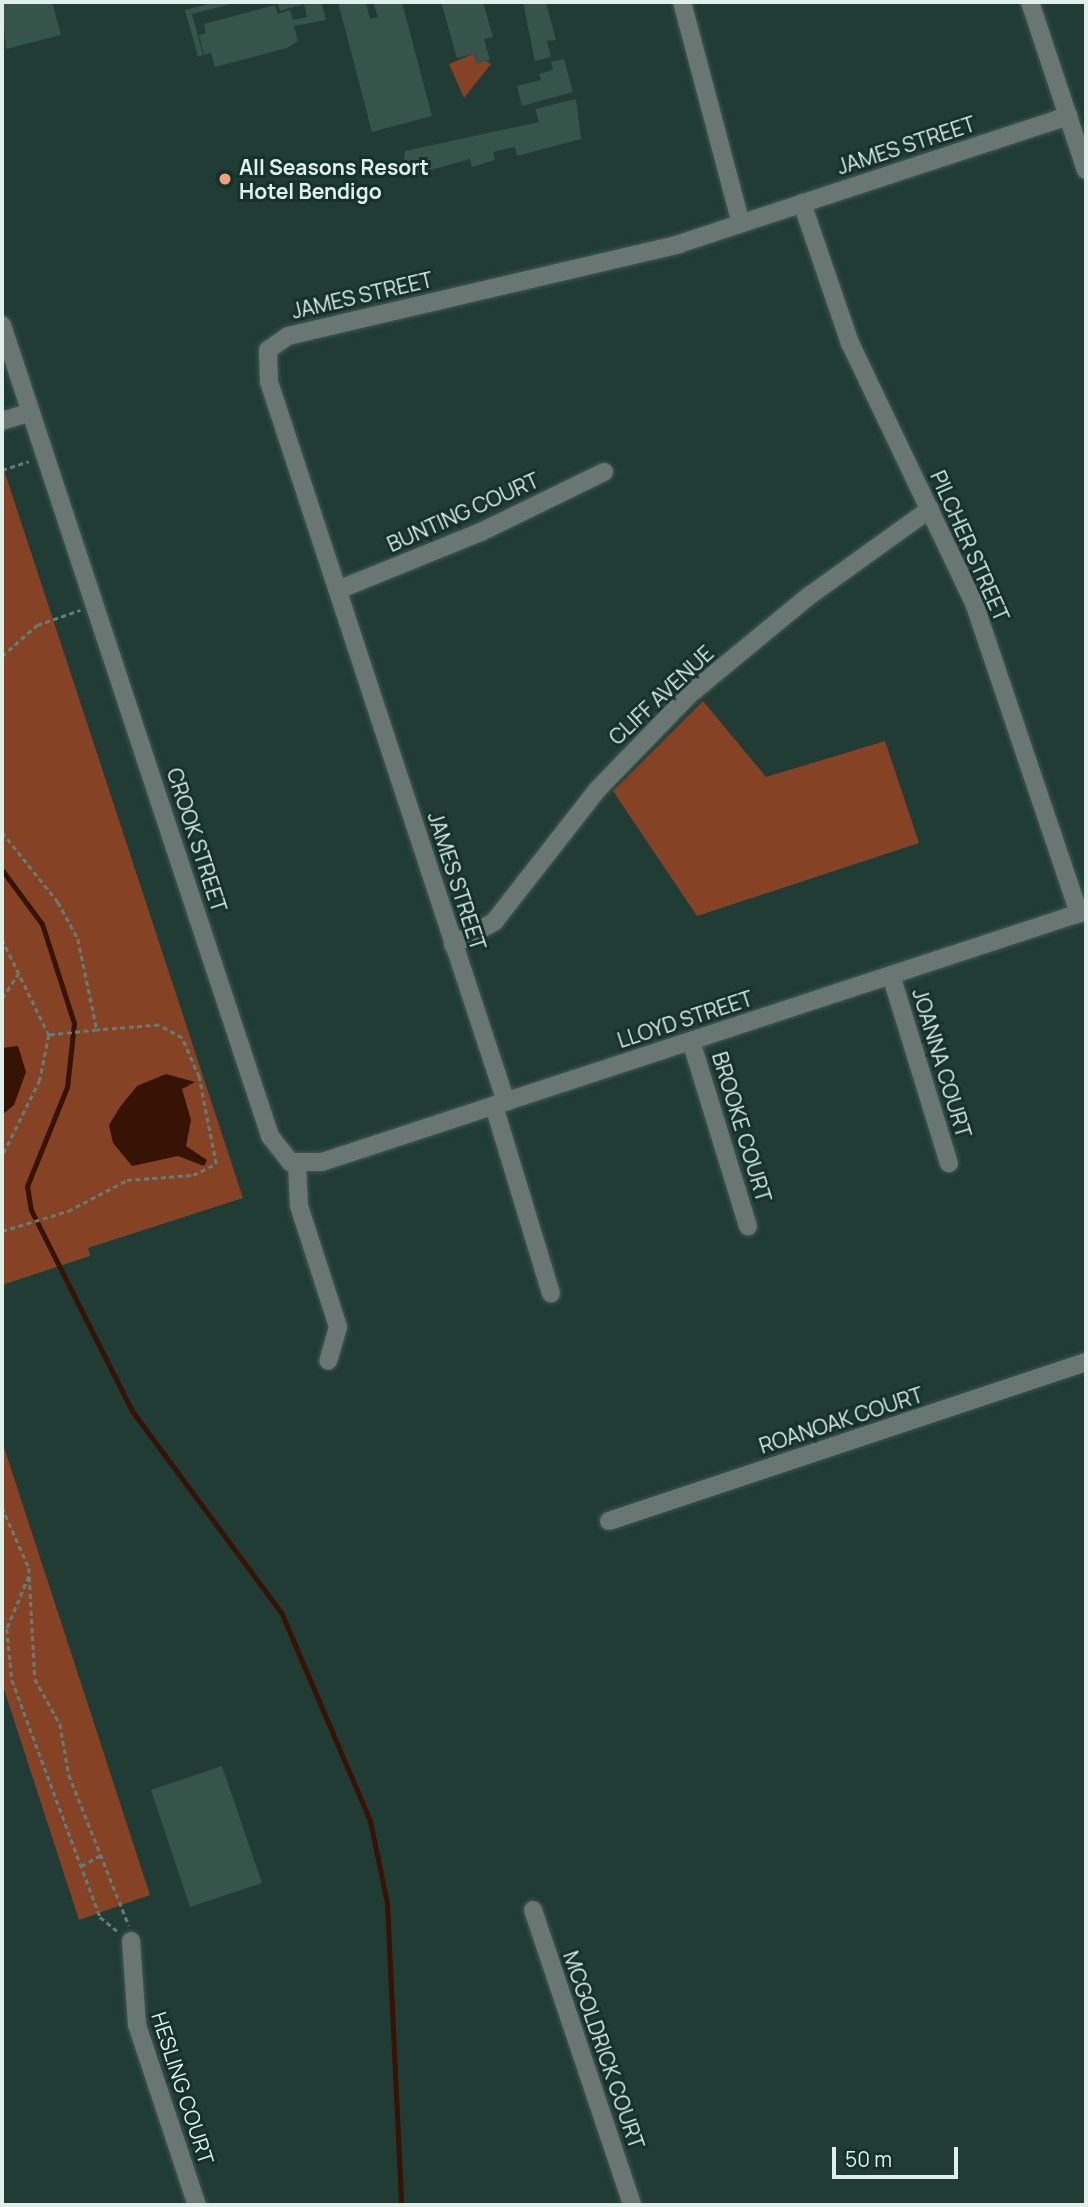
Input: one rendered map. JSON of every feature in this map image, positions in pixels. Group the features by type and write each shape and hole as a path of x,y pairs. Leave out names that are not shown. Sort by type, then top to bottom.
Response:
{"street":[{"path":"682,2 741,223"},
{"path":"1030,2 1086,170"},
{"name":"JAMES STREET","path":"551,1294 500,1104 453,944 267,374 272,345 741,223 1068,116"},
{"name":"PILCHER STREET","path":"802,203 846,332 974,603 1082,912"},
{"name":"CROOK STREET","path":"2,325 270,1136 285,1159 297,1164"},
{"path":"2,421 31,412"},
{"name":"BUNTING COURT","path":"338,590 481,533 604,472"},
{"name":"CLIFF AVENUE","path":"453,944 494,922 597,790 690,694 809,596 930,509"},
{"name":"LLOYD STREET","path":"297,1164 322,1162 1082,912"},
{"name":"JOANNA COURT","path":"891,975 949,1163"},
{"name":"BROOKE COURT","path":"691,1041 748,1226"},
{"path":"297,1164 299,1206 338,1327 328,1361"},
{"name":"ROANOAK COURT","path":"609,1521 1086,1362"},
{"name":"MCGOLDRICK COURT","path":"533,1910 632,2205"},
{"name":"HESLING COURT","path":"131,1941 137,2025 197,2205"}],"path":[{"path":"2,470 46,456"},
{"path":"2,656 37,625 96,605"},
{"path":"2,832 73,929 97,1030"},
{"path":"2,939 49,1035 40,1080 2,1157"},
{"path":"2,998 18,974"},
{"path":"2,1231 68,1211 127,1180 193,1175 216,1164 199,1077 181,1038 159,1025 49,1035"},
{"path":"2,1507 30,1575 35,1679 60,1724 69,1775 125,1906 131,1941"},
{"path":"30,1575 6,1629 9,1665 80,1866 103,1922 131,1941"},
{"path":"80,1866 103,1854"}],"shaded area":[{"path":"473,54 491,64 464,98 449,64"},
{"path":"2,464 243,1198 88,1248 90,1256 2,1285"},
{"path":"703,701 766,777 885,741 919,843 697,916 613,791"},
{"path":"18,1046 26,1072 14,1105 2,1115 2,1048"},
{"path":"166,1074 195,1082 182,1089 191,1120 186,1146 207,1160 204,1166 178,1156 132,1166 113,1143 109,1125 120,1107 137,1086"},
{"path":"2,1441 150,1895 79,1920 2,1683"}],"building":[{"path":"2,2 52,2 61,35 6,49"},
{"path":"216,2 235,3 192,14 203,55 198,57 185,10"},
{"path":"277,2 321,2 326,20 294,26 298,41 287,48 215,67 211,53 204,55 199,35 206,33 204,24 275,5 278,14 290,10 293,20 307,17 304,4 280,11"},
{"path":"338,2 366,2 370,19 378,17 373,2 402,2 432,116 372,132"},
{"path":"441,2 483,2 493,37 484,39 490,60 476,64 473,54 457,58"},
{"path":"523,2 546,2 556,40 547,41 551,57 535,61"},
{"path":"564,59 573,92 522,106 517,86 541,80 539,74 553,70 551,62"},
{"path":"576,99 581,139 517,156 515,147 493,152 495,160 472,167 470,159 402,178 405,151 539,122 535,109"},
{"path":"222,1766 262,1883 190,1907 151,1790"}],"waterway":[{"path":"2,870 42,924 74,1023 67,1087 27,1186 31,1210 132,1411 281,1612 370,1821 387,1903 401,2205"}],"place":[{"name":"All Seasons Resort Hotel Bendigo","path":"225,179"}]}
